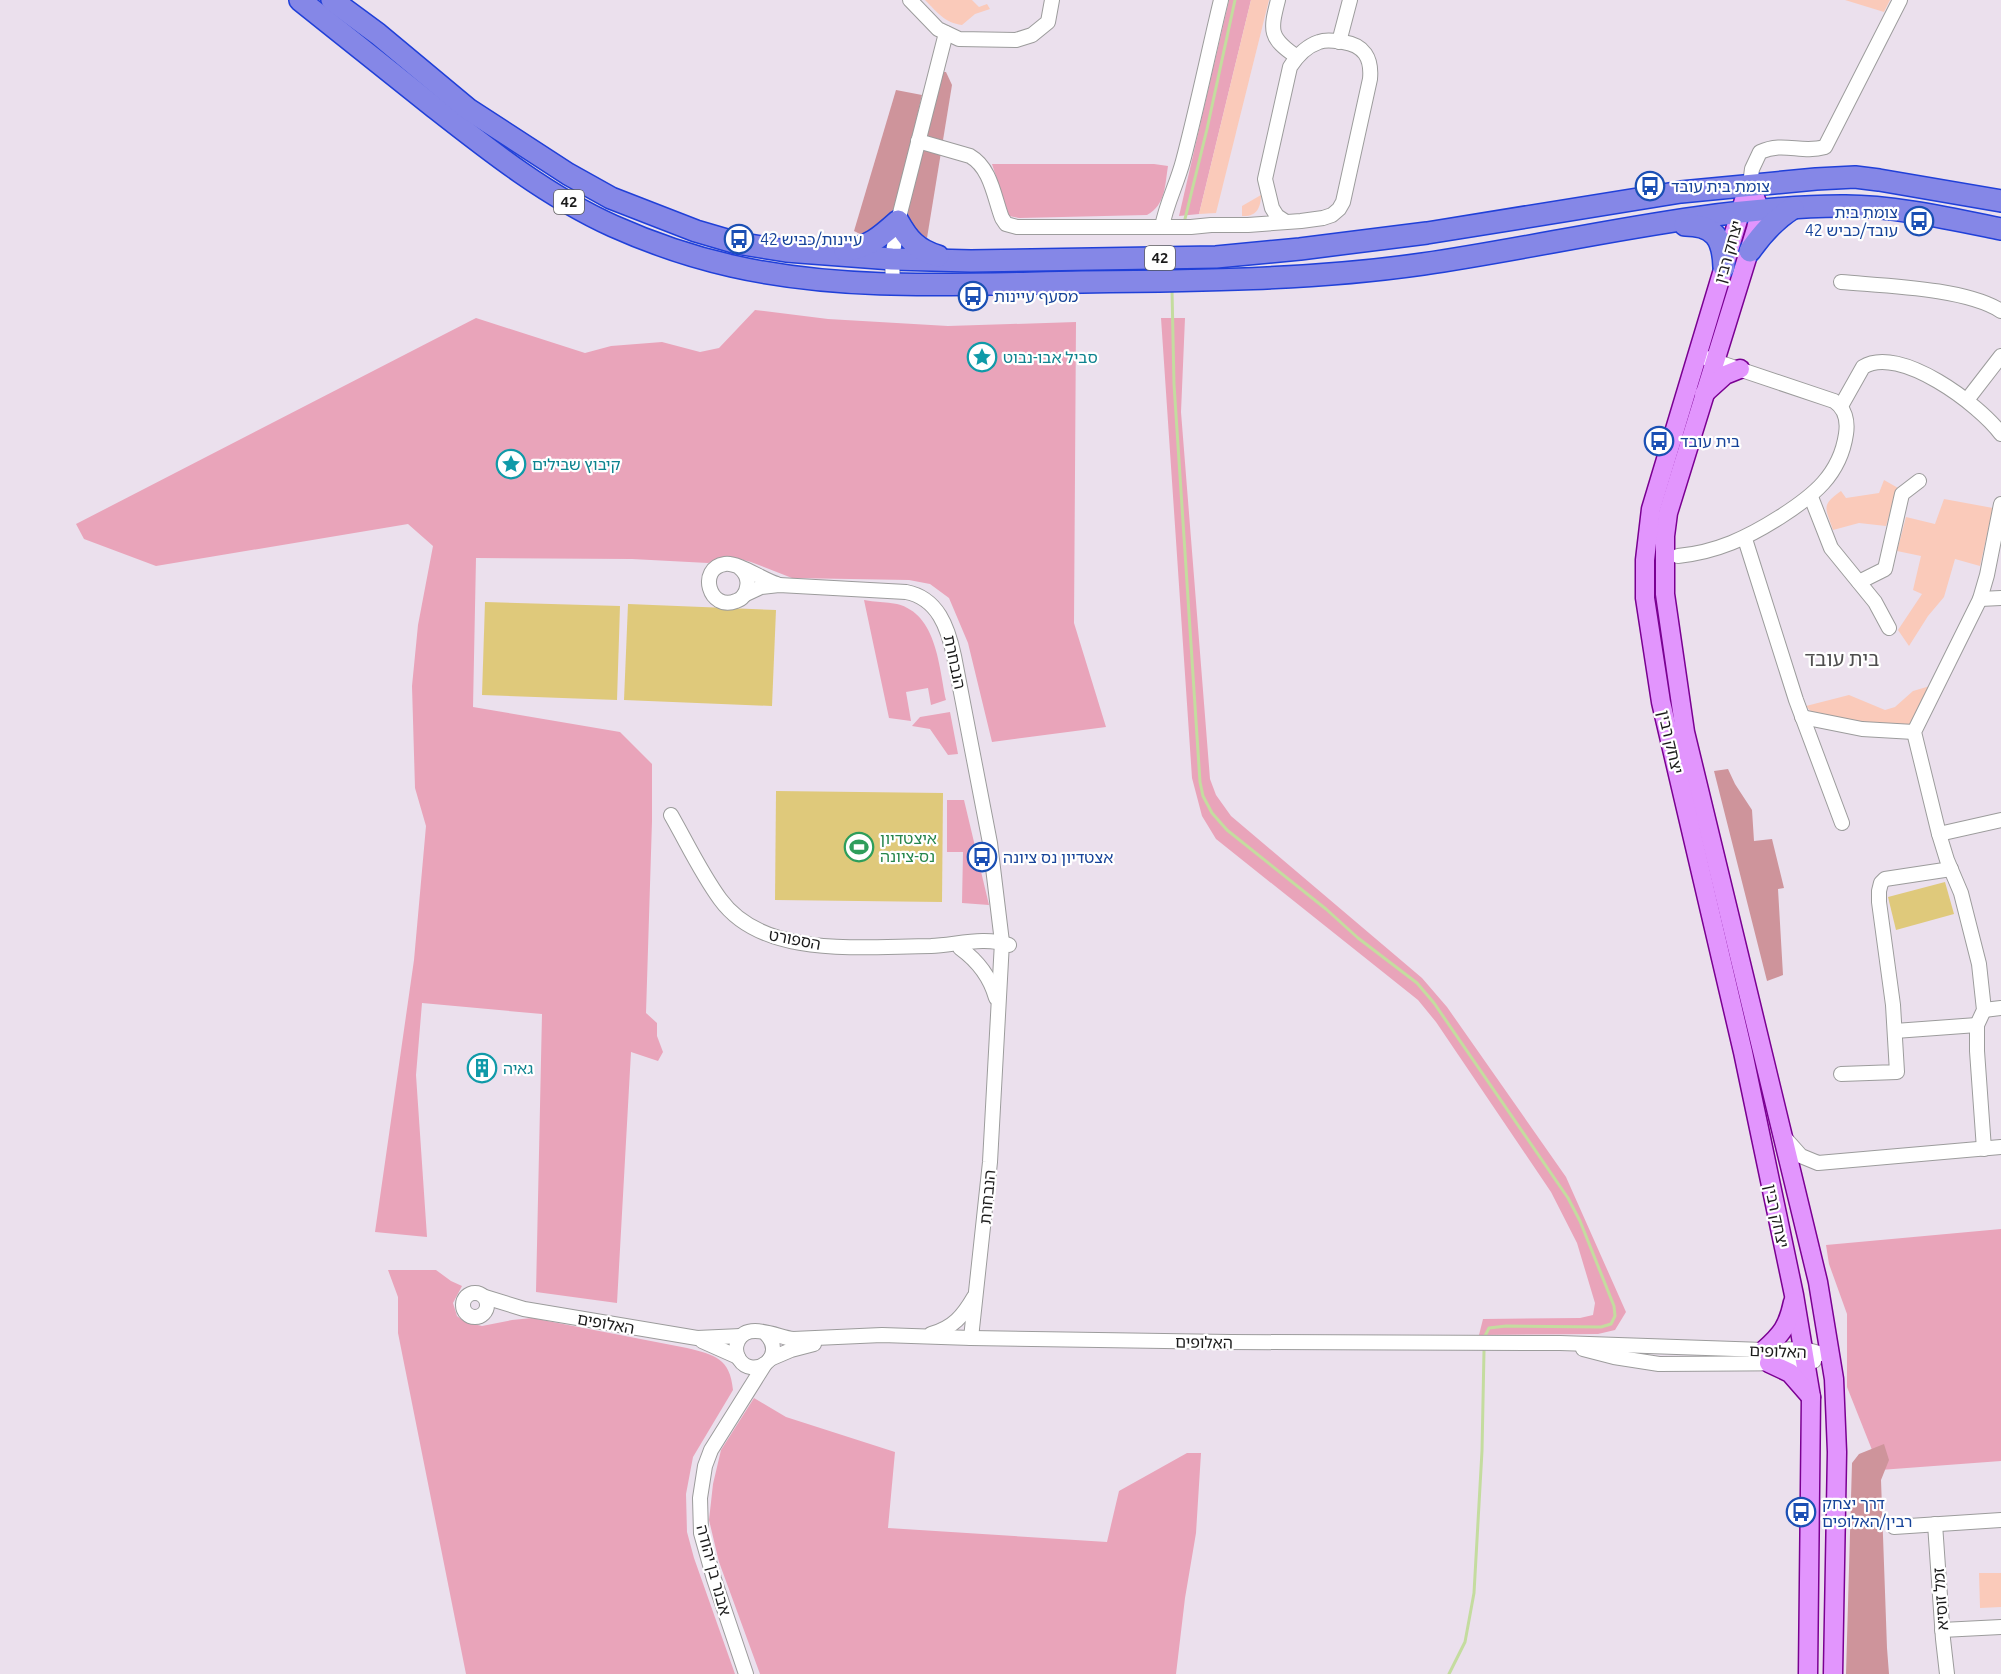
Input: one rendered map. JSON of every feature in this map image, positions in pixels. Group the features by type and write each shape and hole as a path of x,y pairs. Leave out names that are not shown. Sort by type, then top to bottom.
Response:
{"highway":[{"name":"42","path":"300,0 505,163 544,188 612,225 694,257 786,276 893,284 1208,281 1286,277 1419,264 1651,225 1750,212 1842,206 1876,207 2001,229"},
{"name":"42","path":"332,0 378,34 468,109 568,174 611,198 696,231 737,243 786,251 892,260 1216,257 1427,233 1660,195 1750,184 1855,177 2001,201"},
{"path":"1750,252 1773,223 1793,208"},
{"path":"828,255 873,243 898,221 909,241 917,248 940,256 971,261"},
{"path":"1651,225 1695,225 1706,228 1714,233 1722,247 1724,267"}],"main road":[{"name":"יצחק רבין","path":"1750,184 1750,252 1705,357 1651,509 1645,560 1645,598 1662,702 1743,1052 1805,1356 1811,1398 1808,1674"},
{"name":"יצחק רבין","path":"1750,212 1724,267 1705,357 1703,395 1668,513 1665,536 1665,594 1685,732 1818,1282 1830,1356 1835,1389 1837,1452 1833,1674"},
{"path":"1703,395 1721,377 1740,369"},
{"path":"1794,1294 1789,1321 1766,1357 1790,1373 1811,1398"}],"street":[{"path":"910,0 938,29 959,39 1025,38 1048,22 1052,0"},
{"path":"1175,227 1165,209 1176,187 1185,155 1221,0"},
{"path":"1278,0 1272,31 1282,46 1298,57"},
{"path":"1339,42 1350,0"},
{"path":"1750,184 1752,169 1760,152 1779,146 1816,150 1825,147 1900,0"},
{"path":"893,284 892,260 898,221 946,33"},
{"path":"918,141 970,156 978,161 986,172 1002,218 1012,226 1175,227 1255,224 1286,222 1312,220 1332,215 1339,209 1346,193 1370,79 1371,64 1363,49 1350,43 1324,40 1316,43 1298,57 1290,67 1265,182 1278,216 1286,222"},
{"path":"1255,224 1264,217 1271,202"},
{"path":"1840,282 1932,291 1986,302 2001,311"},
{"path":"1967,400 2001,356"},
{"path":"1678,556 1713,551 1744,539 1811,497 1832,474 1843,449 1847,428 1846,418 1840,406 1826,398 1705,357"},
{"path":"1840,406 1860,369 1875,362 1894,364 1921,372 1945,385 1967,400 2001,434"},
{"path":"1859,582 1885,569 1902,494 1919,481"},
{"path":"1811,497 1831,548 1875,602 1889,628"},
{"path":"1984,1149 1977,1025 1984,1010 1976,954 1961,893 1939,834 1914,732 1980,599 2001,504"},
{"path":"1744,539 1802,717 1842,823"},
{"path":"726,563 739,567 747,577 747,589 744,595 728,603 716,599 709,588 710,575 719,565 726,563"},
{"name":"הנבחרת","path":"739,567 779,585"},
{"name":"הנבחרת","path":"744,595 761,586 779,585 914,593 933,606 947,626 990,843 1005,946 1007,1004 996,1056"},
{"path":"1980,599 2001,598"},
{"path":"1802,717 1862,729 1914,732"},
{"name":"הספורט","path":"671,815 720,899 741,920 763,933 794,942 835,946 943,945 979,942 1005,946"},
{"path":"1939,834 2001,820"},
{"name":"הנבחרת","path":"971,1338 990,1162 998,1007 1008,910 990,843"},
{"path":"1841,1074 1897,1072 1895,1030 1879,902 1881,883 1885,879 1951,869"},
{"path":"979,942 995,928 1000,916"},
{"name":"הספורט","path":"943,945 984,950 1005,946"},
{"path":"960,948 984,969 992,985 998,1007"},
{"path":"1984,1010 2001,1008"},
{"path":"1895,1030 1977,1025"},
{"path":"1781,1131 1798,1153 1813,1162 2001,1147"},
{"path":"478,1292 485,1297 488,1304 483,1314 471,1316 465,1311 463,1303 470,1293 478,1292"},
{"path":"926,1335 942,1331 962,1317 976,1293"},
{"name":"האלופים","path":"485,1297 524,1309 688,1337 715,1339 741,1336"},
{"name":"האלופים","path":"483,1314 497,1310 524,1309"},
{"path":"750,1330 765,1333 772,1342 773,1354 768,1362 753,1367 740,1360 736,1346 741,1336 750,1330"},
{"name":"האלופים","path":"765,1333 793,1339 926,1335 971,1338 1219,1342 1560,1343 1766,1357 1830,1356"},
{"name":"האלופים","path":"688,1337 712,1345 740,1360"},
{"name":"האלופים","path":"768,1362 791,1350 849,1337"},
{"name":"אבנר בן יהודה","path":"740,1360 744,1389 741,1401"},
{"name":"אבנר בן יהודה","path":"746,1674 701,1533 699,1514 701,1484 711,1450 768,1362"},
{"path":"1894,1527 2001,1520"},
{"name":"זמל זוסיא","path":"1935,1524 1947,1674"},
{"path":"1942,1630 2001,1627"}],"shaded area":[{"path":"925,0 972,0 979,7 987,4 990,9 975,14 962,25 937,13"},
{"path":"1229,0 1251,0 1199,214 1179,216"},
{"path":"1251,0 1269,0 1216,213 1199,214"},
{"path":"1845,0 1890,0 1884,12"},
{"path":"941,72 946,72 952,85 927,238 916,235 906,216"},
{"path":"896,90 922,95 895,211 866,237 854,231"},
{"path":"992,164 1154,164 1168,166 1161,200 1158,206 1147,215 1019,218 1009,216"},
{"path":"1261,195 1257,211 1251,215 1242,216 1242,206"},
{"path":"755,310 828,319 948,326 1076,322 1074,623 1106,727 992,742 968,643 949,598 930,584 909,580 792,578 732,557 708,563 632,559 476,558 473,707 620,732 652,764 646,1013 657,1023 657,1036 663,1052 658,1061 631,1052 617,1303 536,1292 542,1014 422,1003 416,1075 427,1237 375,1232 414,960 426,826 415,788 412,686 418,625 433,546 408,524 156,566 84,539 76,524 476,318 585,353 611,346 662,342 700,352 719,348"},
{"path":"1161,318 1185,318 1181,412 1210,779 1216,795 1231,816 1422,978 1447,1007 1566,1177 1626,1312 1615,1330 1598,1334 1479,1335 1483,1319 1580,1318 1593,1315 1595,1303 1577,1243 1551,1192 1436,1022 1418,1000 1216,839 1202,816 1192,778"},
{"path":"1884,480 1898,488 1886,526 1859,523 1833,530 1826,508 1830,500 1841,491 1846,498 1879,493"},
{"path":"1944,499 1993,508 1980,566 1955,559 1944,597 1928,616 1909,646 1898,630 1922,594 1913,590 1921,556 1897,551 1906,517 1935,524"},
{"path":"864,600 897,604 910,610 921,619 934,643 946,700 931,705 928,688 906,692 911,721 889,718"},
{"path":"485,602 620,606 617,700 482,695"},
{"path":"628,604 776,610 772,706 624,700"},
{"path":"1930,686 1916,718 1909,727 1896,728 1815,716 1806,706 1849,695 1885,710 1895,707 1913,691"},
{"path":"950,712 958,754 948,755 930,729 912,726 920,717"},
{"path":"1728,769 1752,810 1754,841 1772,839 1784,888 1778,889 1783,975 1767,981 1714,771"},
{"name":"איצטדיון נס-ציונה","path":"776,791 943,793 942,902 775,900"},
{"path":"947,800 964,800 989,905 962,903 963,852 947,852"},
{"path":"1945,882 1954,914 1896,930 1888,897"},
{"path":"2001,1229 2001,1461 1880,1470 1847,1387 1847,1314 1829,1264 1826,1245"},
{"path":"388,1270 436,1270 462,1286 453,1303 457,1316 465,1322 482,1326 532,1318 687,1348 706,1353 725,1364 733,1390 693,1457 686,1494 687,1532 735,1674 466,1674 398,1333 398,1297"},
{"path":"754,1398 786,1417 895,1452 888,1528 1107,1542 1119,1491 1187,1453 1201,1453 1196,1533 1176,1674 760,1674 719,1562 709,1520 713,1484 721,1450"},
{"path":"1884,1444 1889,1460 1881,1480 1889,1674 1846,1674 1852,1463 1859,1454"},
{"path":"1979,1573 2001,1573 2001,1607 1980,1608"}],"waterway":[{"path":"1184,223 1235,0"},
{"path":"1172,290 1174,384 1200,782 1203,796 1212,813 1227,830 1326,909 1358,938 1417,983 1434,1003 1568,1198 1580,1221 1614,1306 1615,1316 1611,1324 1601,1327 1506,1326 1489,1328 1485,1336"},
{"path":"1449,1674 1465,1642 1474,1593 1482,1451 1484,1351"}],"place":[{"name":"צומת בית עובד","path":"1650,186"},
{"name":"צומת בית עובד/כביש 42","path":"1919,221"},
{"name":"עיינות/כביש 42","path":"739,239"},
{"name":"מסעף עיינות","path":"973,296"},
{"name":"סביל אבו-נבוט","path":"982,357"},
{"name":"בית עובד","path":"1659,441"},
{"name":"קיבוץ שבילים","path":"511,464"},
{"name":"איצטדיון נס-ציונה","path":"859,847"},
{"name":"אצטדיון נס ציונה","path":"982,857"},
{"name":"גאיה","path":"482,1068"},
{"name":"דרך יצחק רבין/האלופים","path":"1801,1512"}],"district":[{"name":"בית עובד","path":"1842,659"}]}
